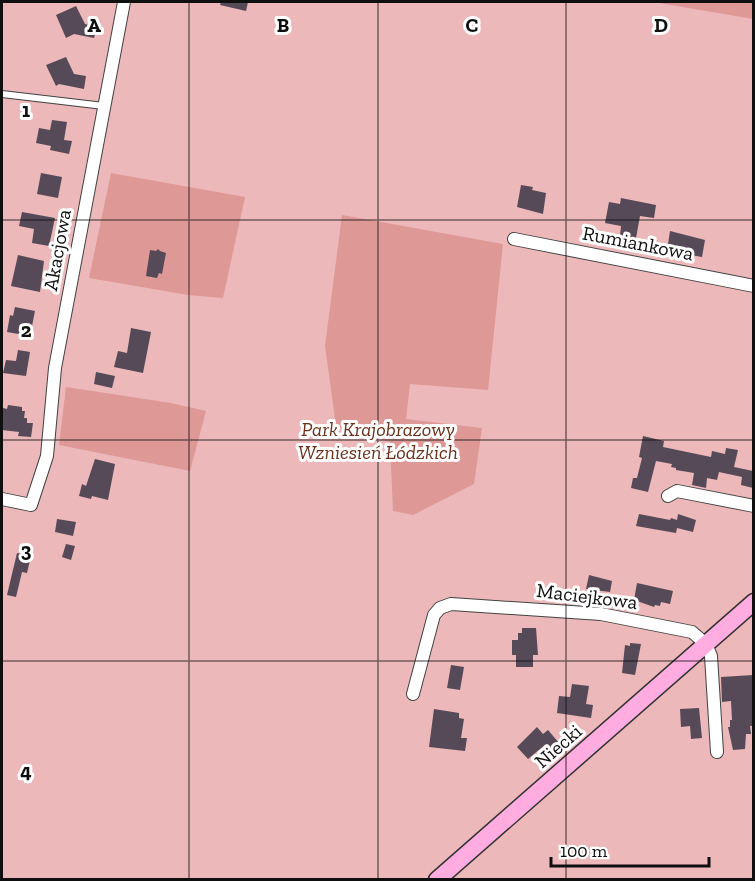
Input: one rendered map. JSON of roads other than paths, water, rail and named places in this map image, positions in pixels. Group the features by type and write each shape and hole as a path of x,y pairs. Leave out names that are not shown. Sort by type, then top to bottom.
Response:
{"street":[{"name":"Akacjowa","path":"2,499 31,505 47,456 55,369 124,2"},
{"name":"Rumiankowa","path":"514,239 753,286"},
{"path":"668,496 677,491 753,506"},
{"name":"Niecki","path":"437,879 753,602"},
{"name":"Maciejkowa","path":"413,694 434,615 440,608 451,604 601,614 687,630 706,644"},
{"path":"706,644 712,662 717,752"}],"lane":[{"path":"2,94 104,106"}],"park label":[{"name":"Park Krajobrazowy Wzniesień Łódzkich","path":"378,440"}]}
